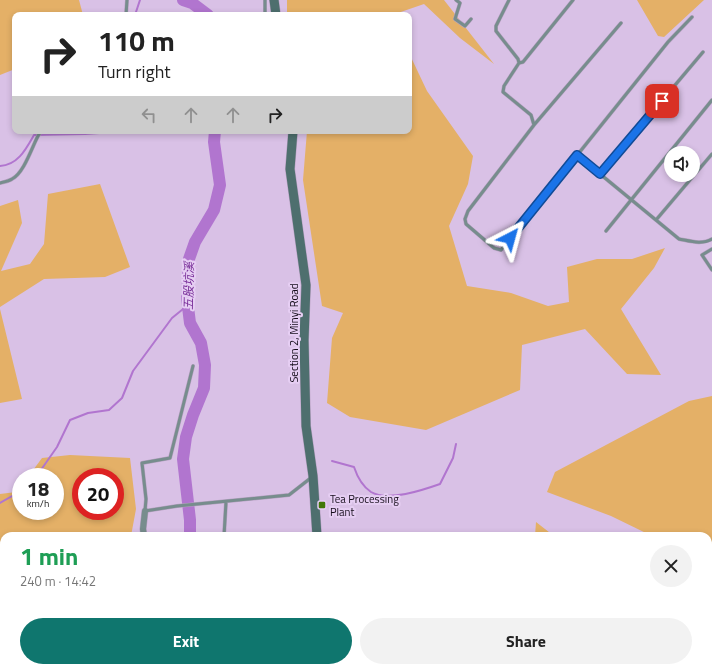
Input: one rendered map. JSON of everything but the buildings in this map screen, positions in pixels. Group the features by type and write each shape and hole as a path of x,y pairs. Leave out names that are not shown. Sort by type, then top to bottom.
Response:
{"main road":[{"path":"274,0 276,12"},
{"name":"Section 2, Minyi Road","path":"293,134 290,169 306,285 304,340 306,426 313,476 317,532"}],"street":[{"path":"143,532 145,511"}],"lane":[{"path":"126,12 127,0"},
{"path":"265,0 265,12"},
{"path":"456,0 460,3 455,19 465,26 471,19"},
{"path":"509,0 496,26 496,30 519,63"},
{"path":"534,125 531,115 503,92 504,86 519,63 524,62 573,0"},
{"path":"621,23 534,125 468,211 465,219 466,224 494,248 501,250 668,42 692,17"},
{"path":"600,174 703,52"},
{"path":"606,231 631,198 712,100"},
{"path":"0,183 12,179 18,175 39,134"},
{"path":"656,220 712,154"},
{"path":"577,155 679,239 694,243 712,239"},
{"path":"712,249 702,255 712,270"},
{"path":"193,366 170,458 142,463 146,499 145,511 177,506 289,495 313,476"},
{"path":"224,532 226,502"}],"shaded area":[{"path":"0,0 79,0 82,12 12,12 12,70 0,75"},
{"path":"287,0 444,0 494,64 460,38 424,4 401,12 287,12"},
{"path":"637,0 704,0 664,37 658,36"},
{"path":"412,59 427,91 473,156 468,184 449,226 467,286 511,293 548,306 569,302 567,267 597,259 632,259 665,248 654,268 621,309 661,375 627,374 585,329 522,345 520,390 426,430 350,417 327,403 332,338 343,313 322,306 303,180 307,134 412,134"},
{"path":"100,184 130,267 105,277 44,279 0,307 0,206 18,200 22,223 1,271 30,264 44,244 48,194"},
{"path":"0,309 22,399 0,403"},
{"path":"712,396 712,532 644,532 611,516 547,492 555,472 689,401"},
{"path":"70,455 130,458 136,509 132,532 0,532 0,494 12,492 12,520 64,520 64,468 35,468 42,458"},
{"path":"536,522 549,532 535,532"}],"waterway":[{"path":"136,12 140,0"},
{"name":"五股坑溪","path":"183,0 192,3 204,12"},
{"path":"0,166 12,163 17,159 34,135 85,134"},
{"name":"五股坑溪","path":"190,532 183,459 186,437 204,388 205,365 201,343 190,323 187,299 189,259 195,242 214,210 220,185 214,142 215,134"},
{"path":"42,468 57,447 70,420 88,413 109,410 122,398 133,371 172,318 188,305"},
{"path":"332,461 354,467 360,481 371,492 378,495 387,496 406,494 440,484 453,458 456,444"},
{"path":"0,503 12,496"}],"place":[{"name":"Tea Processing Plant","path":"322,505"}],"route":[{"path":"510,238 577,155 600,174 662,101"}]}
